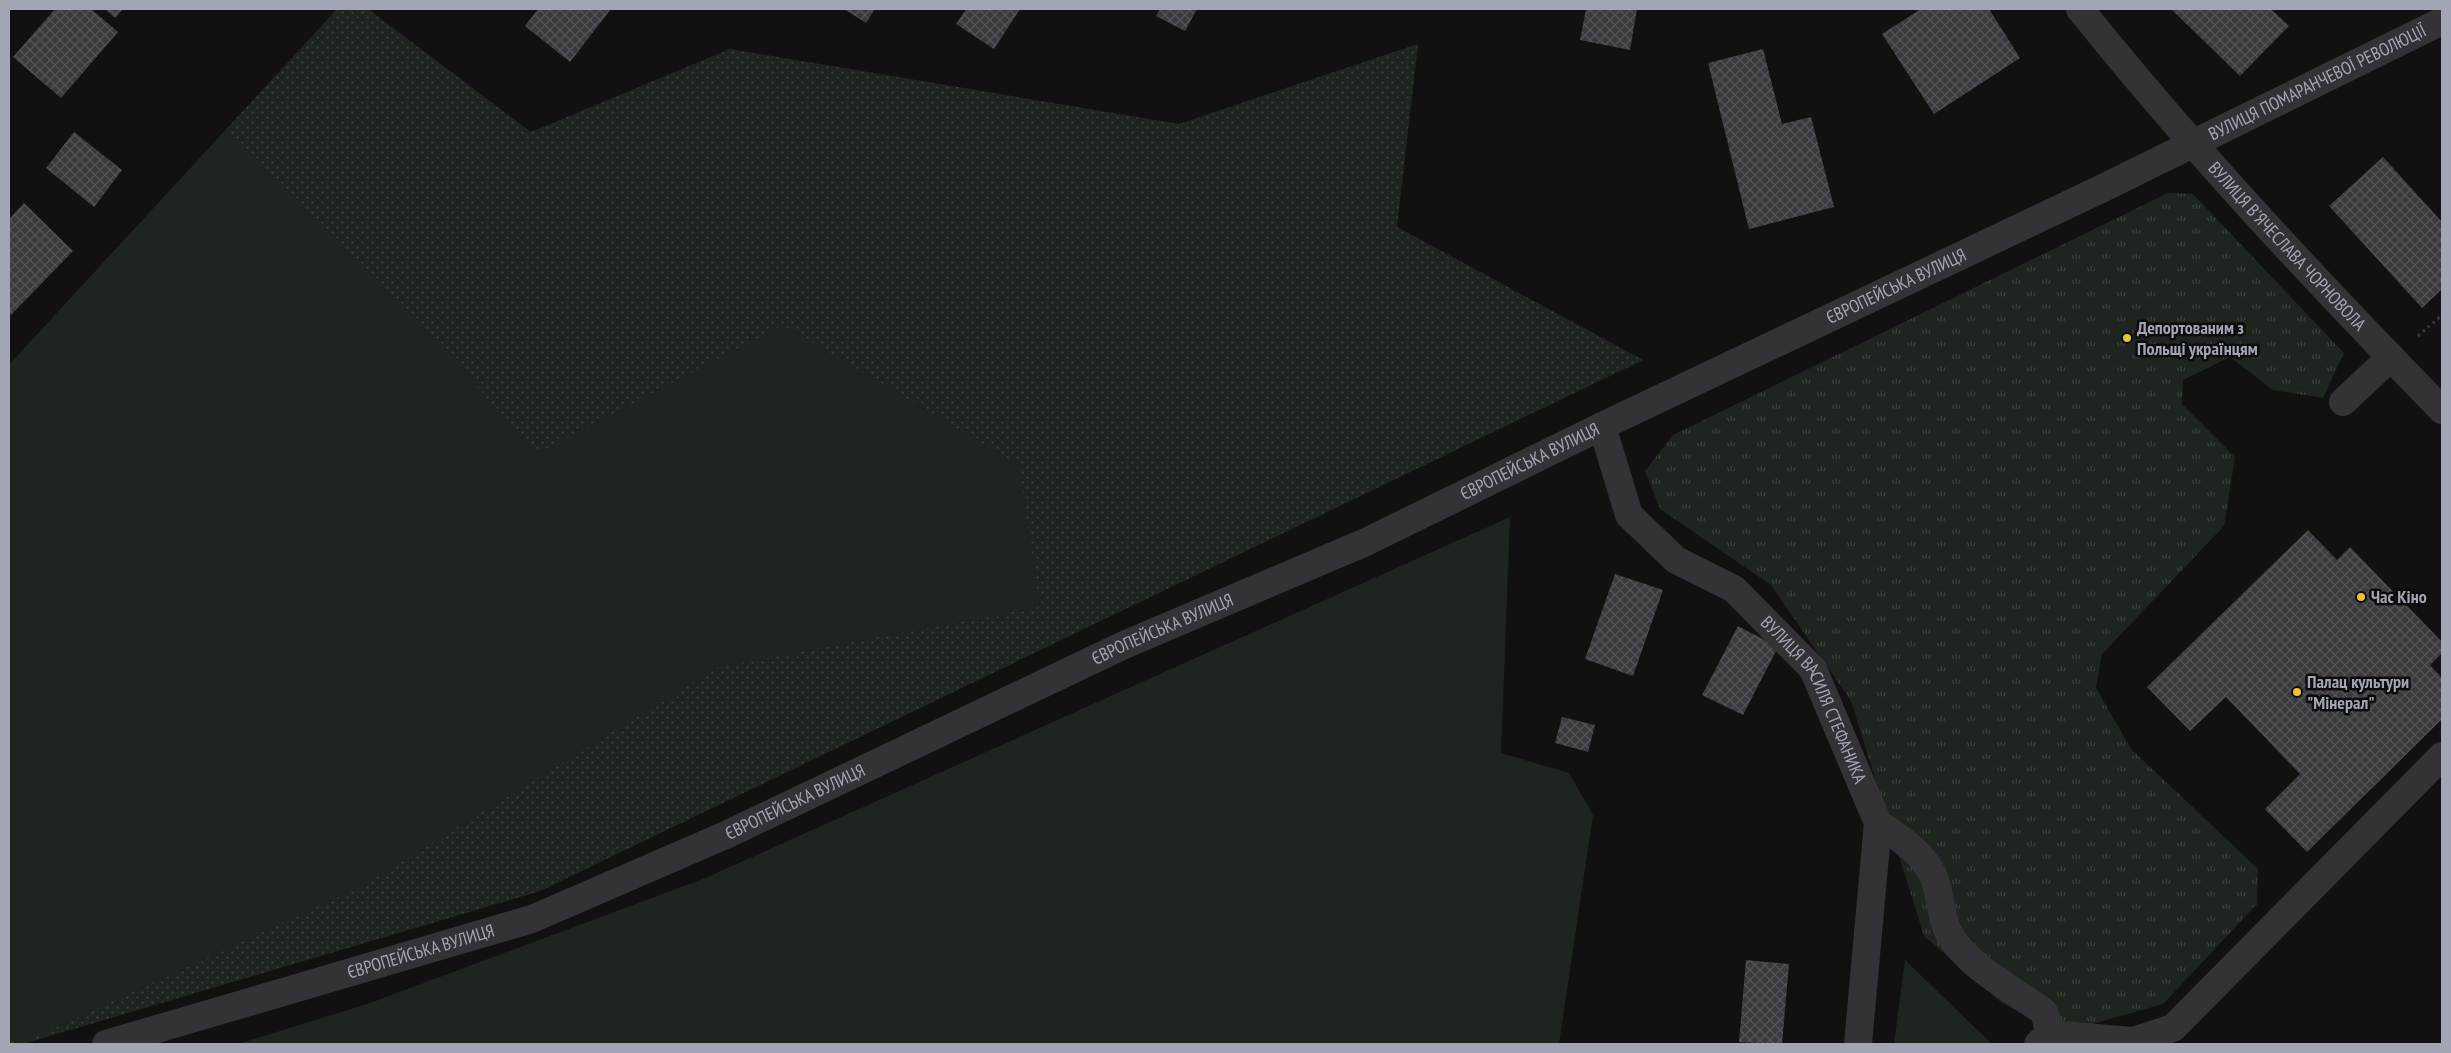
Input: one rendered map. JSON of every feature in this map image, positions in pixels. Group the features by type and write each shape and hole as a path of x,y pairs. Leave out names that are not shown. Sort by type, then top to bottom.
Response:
{"street":[{"name":"ВУЛИЦЯ В'ЯЧЕСЛАВА ЧОРНОВОЛА","path":"2080,9 2192,143 2299,262 2442,410"},
{"name":"ВУЛИЦЯ ПОМАРАНЧЕВОЇ РЕВОЛЮЦІЇ","path":"2192,143 2442,21"},
{"name":"ЄВРОПЕЙСЬКА ВУЛИЦЯ","path":"106,1044 532,919 728,834 1124,645 1366,542 1602,426 2101,189 2192,143"},
{"path":"2343,402 2391,358"},
{"name":"ВУЛИЦЯ ВАСИЛЯ СТЕФАНИКА","path":"1602,426 1629,514 1676,560 1734,589 1814,669 1878,823 1858,1044"},
{"path":"1878,823 1907,843 1936,881 1943,919 1955,944 1986,974 2044,1012 2044,1039 2133,1041 2173,1028 2442,756"}],"green space":[{"path":"337,9 368,9 531,132 730,49 1179,124 1418,44 1397,227 1643,360 540,891 23,1044 9,1044 9,365"},
{"path":"224,132 467,375 536,454 783,325 1019,465 1040,607 719,667 360,887 21,1044 15,1044 9,1038 9,365"},
{"path":"2168,193 2193,194 2344,353 2323,398 2273,390 2230,357 2183,380 2182,404 2235,457 2224,526 2102,654 2096,688 2131,749 2258,869 2257,904 2163,1004 2064,1032 2003,1004 1924,936 1851,701 1771,585 1660,509 1645,471 1673,435"},
{"path":"1510,517 1501,753 1569,773 1593,815 1559,1044 238,1044 370,1003 703,879"},
{"path":"1905,960 1992,1044 1894,1044"}],"building":[{"path":"55,9 91,9 118,32 61,98 13,57"},
{"path":"105,9 123,9 115,18"},
{"path":"538,9 611,9 570,62 525,26"},
{"path":"844,9 875,9 866,23"},
{"path":"966,9 1020,9 994,49 956,24"},
{"path":"1160,9 1197,9 1185,31 1156,16"},
{"path":"1586,9 1637,9 1630,50 1580,40"},
{"path":"1921,9 1989,9 2020,58 1934,114 1882,34"},
{"path":"2171,9 2271,9 2289,26 2240,76"},
{"path":"1763,49 1782,124 1811,117 1834,207 1749,229 1708,63"},
{"path":"74,132 122,170 94,207 46,168"},
{"path":"2383,157 2442,222 2442,289 2422,308 2329,206"},
{"path":"24,203 73,251 11,315 9,313 9,219"},
{"name":"Палац культури \"Мінерал\"","path":"2308,530 2337,560 2350,547 2442,642 2442,653 2430,665 2442,678 2442,719 2307,852 2265,809 2300,774 2226,697 2190,731 2147,687"},
{"path":"1615,574 1663,590 1633,676 1585,659"},
{"path":"1738,626 1778,647 1743,715 1702,695"},
{"path":"1562,717 1595,725 1588,752 1555,743"},
{"path":"1746,960 1789,964 1782,1044 1739,1042"}],"place":[{"name":"Депортованим з Польщі українцям","path":"2127,338"},
{"name":"Час Кіно","path":"2361,597"},
{"name":"Палац культури \"Мінерал\"","path":"2297,692"}]}
